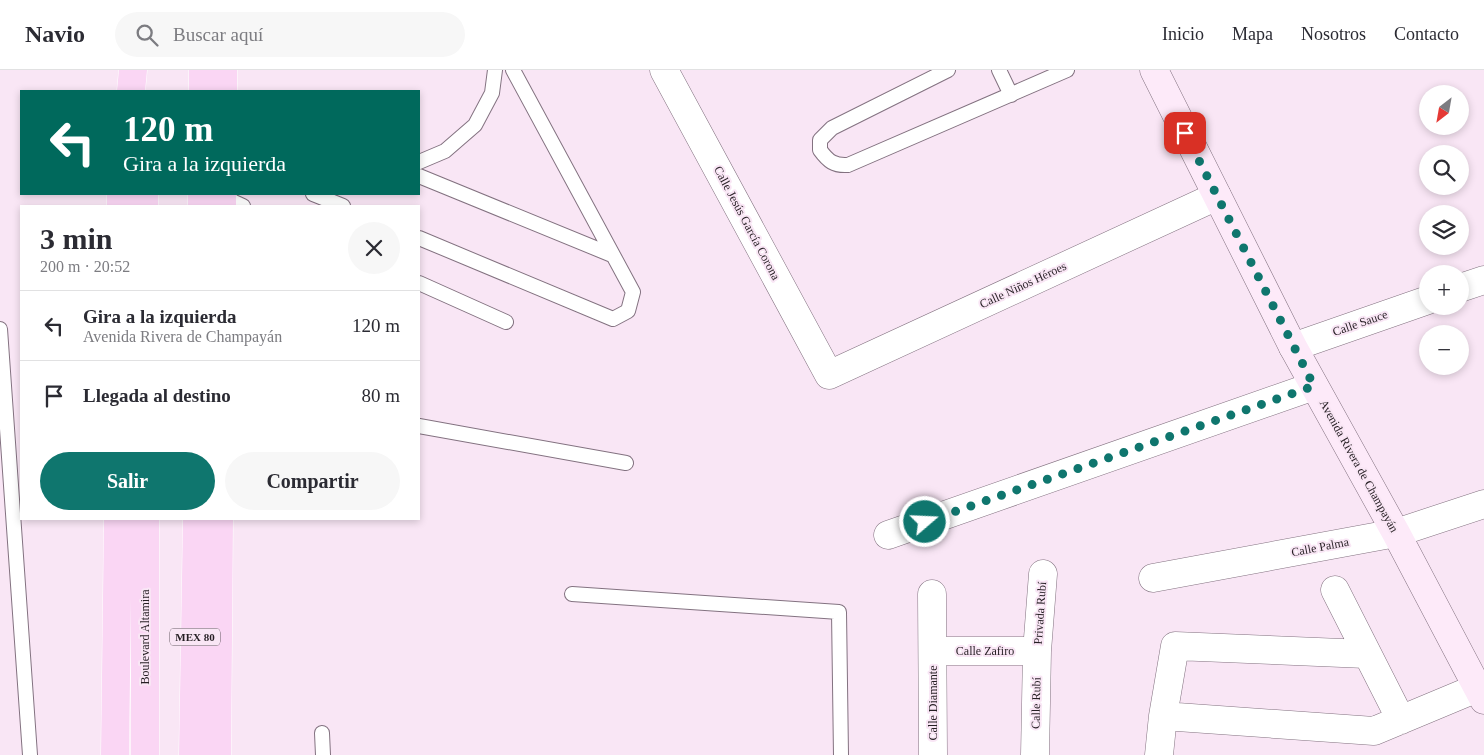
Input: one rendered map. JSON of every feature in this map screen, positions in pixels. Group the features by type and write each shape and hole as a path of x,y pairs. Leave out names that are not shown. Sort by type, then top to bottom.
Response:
{"main road":[{"path":"131,90 133,70"},
{"path":"144,70 144,90"},
{"path":"203,70 203,90"},
{"path":"223,70 223,90"},
{"path":"115,755 118,520"},
{"name":"Boulevard Altamira","path":"145,520 146,755"},
{"name":"MEX 80","path":"193,755 197,520"},
{"path":"217,755 219,520"}],"street":[{"name":"Calle Jesús García Corona","path":"664,70 829,375"},
{"name":"Avenida Rivera de Champayán","path":"1154,70 1293,347 1396,533 1481,694"},
{"name":"Calle Niños Héroes","path":"829,375 1217,196"},
{"path":"1469,285 1484,280"},
{"name":"Calle Sauce","path":"1293,347 1419,303"},
{"path":"888,534 1314,386"},
{"name":"Calle Palma","path":"1153,578 1396,533 1484,504"},
{"name":"Privada Rubí","path":"1038,651 1043,574"},
{"path":"1335,590 1401,720"},
{"name":"Calle Diamante","path":"932,594 933,755"},
{"path":"1159,755 1163,716 1175,646 1366,654"},
{"name":"Calle Zafiro","path":"933,651 1038,651"},
{"name":"Calle Rubí","path":"1035,755 1038,651"},
{"path":"1163,716 1374,731 1401,720 1481,694"}],"lane":[{"path":"420,162 445,152 475,125 492,93 495,70"},
{"path":"420,238 613,319 628,311 633,292 513,70"},
{"path":"948,70 832,128 820,140 820,150 830,162 848,165 1064,71"},
{"path":"999,70 1011,95"},
{"path":"420,176 612,255"},
{"path":"316,195 340,205"},
{"path":"420,284 506,322"},
{"path":"0,329 30,755"},
{"path":"420,426 626,463"},
{"path":"572,594 839,612 841,755"},
{"path":"322,734 323,755"}],"route":[{"path":"925,522 1314,386 1185,133"}]}
